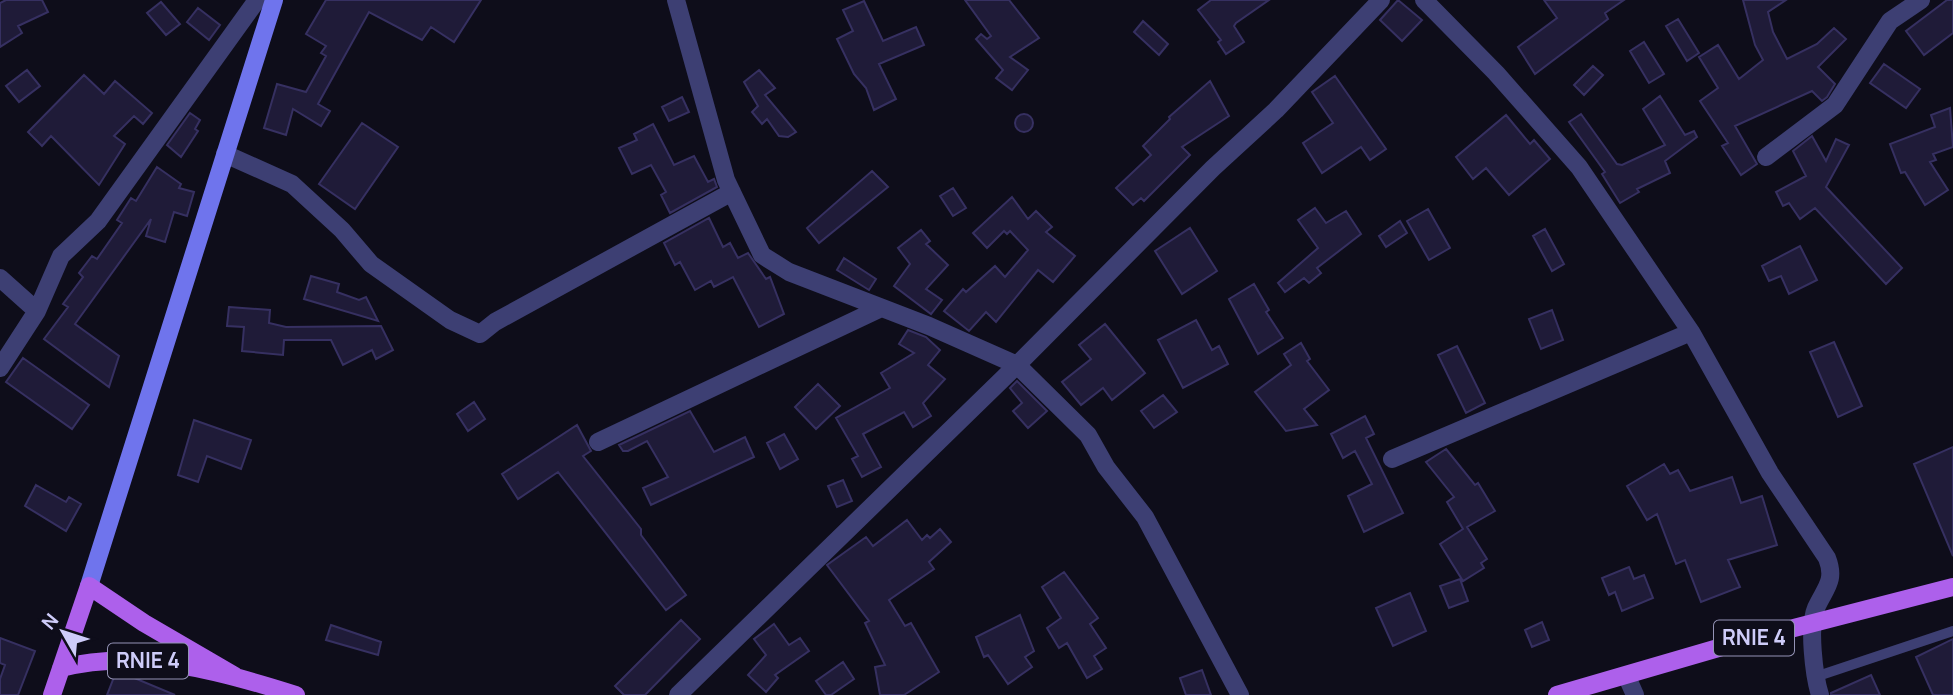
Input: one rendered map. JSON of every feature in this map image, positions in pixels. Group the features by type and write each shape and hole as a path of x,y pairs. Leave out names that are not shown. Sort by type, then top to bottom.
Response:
{"main road":[{"path":"52,695 89,586"},
{"name":"RNIE 4","path":"89,586 144,623 235,676"},
{"name":"RNIE 4","path":"1557,695 1953,587"},
{"name":"RNIE 4","path":"61,668 95,659 145,661 235,676 296,695"}],"street":[{"path":"0,368 37,311 61,256 98,221 257,0"},
{"path":"89,586 274,0"},
{"path":"676,0 732,192 762,255 789,272 1017,365 1088,435 1106,467 1144,517 1240,695"},
{"path":"678,695 1314,72 1381,0"},
{"path":"1424,0 1496,73 1578,167 1691,332 1770,473 1827,558 1832,570 1831,583 1816,608 1814,623 1815,677 1820,695"},
{"path":"1766,157 1835,105 1890,21 1922,0"},
{"path":"225,154 292,184 342,230 371,264 450,320 480,334 495,322 732,192"},
{"path":"0,278 37,311"},
{"path":"598,442 881,308"},
{"path":"1392,459 1691,332"},
{"path":"1627,677 1635,695"}],"lane":[{"path":"1815,677 1953,631"}],"building":[{"path":"6,0 42,0 48,12 18,26 22,33 0,47 0,3"},
{"path":"326,0 481,0 454,42 431,27 422,40 369,12 318,104 330,111 321,126 293,109 286,135 264,128 277,84 306,92 326,56 321,53 326,46 306,34"},
{"path":"965,0 1009,0 1039,38 1010,57 1028,70 1012,90 996,78 1003,70 976,39 981,34 987,39 991,36"},
{"path":"1211,0 1269,0 1236,23 1234,26 1244,42 1226,54 1218,42 1221,40 1198,10"},
{"path":"1398,0 1422,20 1402,41 1380,20"},
{"path":"1544,0 1624,0 1605,13 1608,19 1535,74 1518,47 1557,18"},
{"path":"1743,0 1786,0 1768,12 1773,32 1787,59 1817,44 1834,28 1846,39 1818,67 1835,84 1822,101 1812,91 1735,126 1757,164 1741,175 1722,146 1728,143 1700,101 1718,88 1699,57 1718,45 1739,79 1763,60 1755,45"},
{"path":"1947,0 1953,0 1953,33 1924,55 1906,31"},
{"path":"864,1 883,41 916,27 924,45 879,64 896,99 874,110 866,88 854,74 837,39 853,31 843,10"},
{"path":"161,2 180,24 166,35 147,13"},
{"path":"198,8 220,25 209,40 187,22"},
{"path":"1678,19 1699,53 1687,61 1666,26"},
{"path":"1143,21 1168,44 1159,55 1134,32"},
{"path":"1644,42 1664,74 1649,83 1630,51"},
{"path":"1884,64 1920,89 1906,108 1870,83"},
{"path":"1593,66 1603,75 1584,95 1574,85"},
{"path":"27,70 40,86 19,102 6,86"},
{"path":"759,70 775,88 765,95 796,132 788,137 779,136 767,119 762,124 752,112 758,106 744,82"},
{"path":"84,75 104,94 115,81 152,113 143,124 134,116 114,136 125,144 99,185 51,136 42,146 28,132"},
{"path":"1335,76 1386,149 1370,160 1361,147 1322,173 1303,143 1333,123 1312,92"},
{"path":"1210,81 1229,116 1182,147 1190,155 1144,201 1141,198 1133,205 1116,188 1151,155 1143,146 1169,117"},
{"path":"1660,96 1685,135 1694,131 1697,137 1665,161 1670,173 1637,189 1639,192 1620,203 1602,174 1605,172 1569,122 1581,114 1617,164 1622,165 1665,145 1643,109"},
{"path":"682,97 689,112 669,121 662,107"},
{"path":"1950,108 1953,147 1933,154 1936,160 1930,162 1948,190 1925,205 1905,172 1901,173 1890,144 1935,127 1931,115"},
{"path":"190,113 200,120 195,129 198,131 181,157 167,145"},
{"path":"1024,114 1030,117 1033,123 1030,129 1024,132 1018,129 1015,123 1018,117"},
{"path":"1506,115 1530,144 1534,140 1550,159 1509,195 1486,168 1473,179 1456,157"},
{"path":"362,123 398,147 355,209 319,184"},
{"path":"653,124 674,165 694,156 708,182 714,179 717,187 670,213 661,195 666,192 651,165 632,174 619,148 637,140 634,134"},
{"path":"1812,136 1826,161 1836,139 1849,145 1826,187 1902,268 1886,284 1815,208 1800,219 1789,203 1783,206 1776,192 1806,176 1793,151"},
{"path":"157,167 181,184 179,188 194,192 187,216 174,212 165,242 146,236 151,219 75,324 119,356 109,387 44,339 68,307 63,304 83,277 79,273 92,256 97,259 122,223 117,220 131,198 136,201"},
{"path":"872,171 888,187 819,243 807,228"},
{"path":"953,188 966,208 953,216 940,196"},
{"path":"1012,197 1028,219 1036,211 1052,227 1046,232 1075,256 1053,282 1038,270 996,322 986,312 969,331 944,311 963,289 966,292 995,266 1005,277 1028,250 1010,231 1007,234 1004,231 987,248 973,233"},
{"path":"1315,208 1326,223 1346,211 1361,234 1317,268 1321,273 1309,283 1304,278 1285,292 1278,283 1318,248 1298,220"},
{"path":"1428,209 1450,248 1429,260 1407,221"},
{"path":"709,218 723,247 730,243 738,258 748,253 766,279 770,277 784,314 759,327 733,277 714,287 711,281 695,290 680,262 675,265 664,243"},
{"path":"1400,221 1407,233 1386,247 1379,236"},
{"path":"1190,228 1217,271 1182,294 1155,251"},
{"path":"1545,229 1564,264 1552,271 1533,236"},
{"path":"921,230 930,241 926,244 948,265 926,289 942,300 931,314 894,286 910,264 898,248"},
{"path":"1800,246 1817,280 1789,294 1781,276 1769,281 1762,266"},
{"path":"844,258 876,279 869,290 837,270"},
{"path":"311,276 339,284 337,292 359,300 366,297 378,321 304,299"},
{"path":"1254,284 1269,310 1266,312 1283,338 1258,354 1229,299"},
{"path":"229,307 270,310 269,323 286,327 381,326 393,350 376,359 372,350 343,365 331,340 284,340 283,355 242,351 244,327 227,326"},
{"path":"1552,310 1563,340 1541,349 1529,319"},
{"path":"1196,320 1212,350 1219,346 1228,364 1183,388 1158,340"},
{"path":"1105,324 1145,373 1112,400 1103,388 1081,405 1062,382 1091,359 1079,345"},
{"path":"908,330 926,337 940,350 928,365 945,379 923,403 931,416 913,427 904,412 863,434 881,467 862,477 852,459 858,456 836,418 890,388 881,373 914,353 899,344"},
{"path":"1834,342 1862,406 1838,417 1810,352"},
{"path":"1301,343 1310,359 1307,361 1329,390 1304,409 1317,425 1286,431 1255,392 1291,365 1284,354"},
{"path":"1457,346 1485,403 1466,413 1438,355"},
{"path":"23,358 89,405 72,429 6,382"},
{"path":"1017,381 1047,411 1028,428 1013,411 1022,403 1010,388"},
{"path":"818,384 840,406 816,429 795,407"},
{"path":"1163,395 1177,412 1154,428 1141,411"},
{"path":"474,402 485,419 468,431 457,414"},
{"path":"690,411 714,452 745,437 754,457 651,505 643,488 668,477 647,441 628,451 623,451 619,445"},
{"path":"1365,416 1374,434 1366,438 1403,513 1364,532 1348,496 1372,484 1355,451 1343,458 1331,434"},
{"path":"194,420 251,440 241,469 207,456 198,482 178,475"},
{"path":"577,425 591,451 583,456 641,529 641,535 686,595 666,610 558,472 518,499 502,474"},
{"path":"784,434 798,459 780,469 767,443"},
{"path":"1953,447 1953,556 1914,464"},
{"path":"1446,449 1475,485 1478,483 1495,511 1467,527 1487,559 1481,563 1484,568 1463,581 1440,544 1463,529 1447,502 1454,497 1426,462"},
{"path":"1664,464 1670,474 1678,470 1690,491 1732,477 1741,503 1762,496 1777,545 1728,560 1740,587 1701,602 1685,560 1676,564 1657,514 1647,520 1627,486"},
{"path":"843,480 852,501 837,507 828,486"},
{"path":"36,485 66,502 69,497 81,504 66,531 25,506"},
{"path":"907,520 922,540 927,535 930,538 940,529 951,542 929,562 934,569 889,600 905,626 911,623 939,672 904,695 880,695 875,667 885,665 865,623 869,621 827,565 866,537 873,546"},
{"path":"1629,567 1634,579 1644,575 1653,598 1622,611 1615,592 1609,595 1602,578"},
{"path":"1064,572 1098,618 1090,624 1106,648 1094,656 1102,669 1087,678 1067,643 1059,648 1047,628 1061,618 1042,587"},
{"path":"1460,579 1468,601 1449,608 1440,586"},
{"path":"1410,593 1426,631 1393,646 1376,608"},
{"path":"1020,615 1034,651 1025,657 1032,667 1008,684 988,655 984,657 976,637"},
{"path":"681,620 700,639 645,695 624,695 615,686"},
{"path":"1542,622 1549,640 1532,647 1525,630"},
{"path":"774,624 789,645 800,638 809,651 775,675 778,678 766,692 748,675 766,655 754,639"},
{"path":"331,625 381,642 378,655 326,640"},
{"path":"0,638 35,651 18,695 0,695 0,679 5,665 0,663"},
{"path":"1953,639 1953,695 1933,695 1916,657"},
{"path":"843,662 854,679 831,695 826,695 816,681"},
{"path":"1202,670 1211,695 1186,695 1180,678"},
{"path":"116,672 120,672 175,695 107,695"},
{"path":"1871,675 1880,695 1831,695 1831,693"}]}
